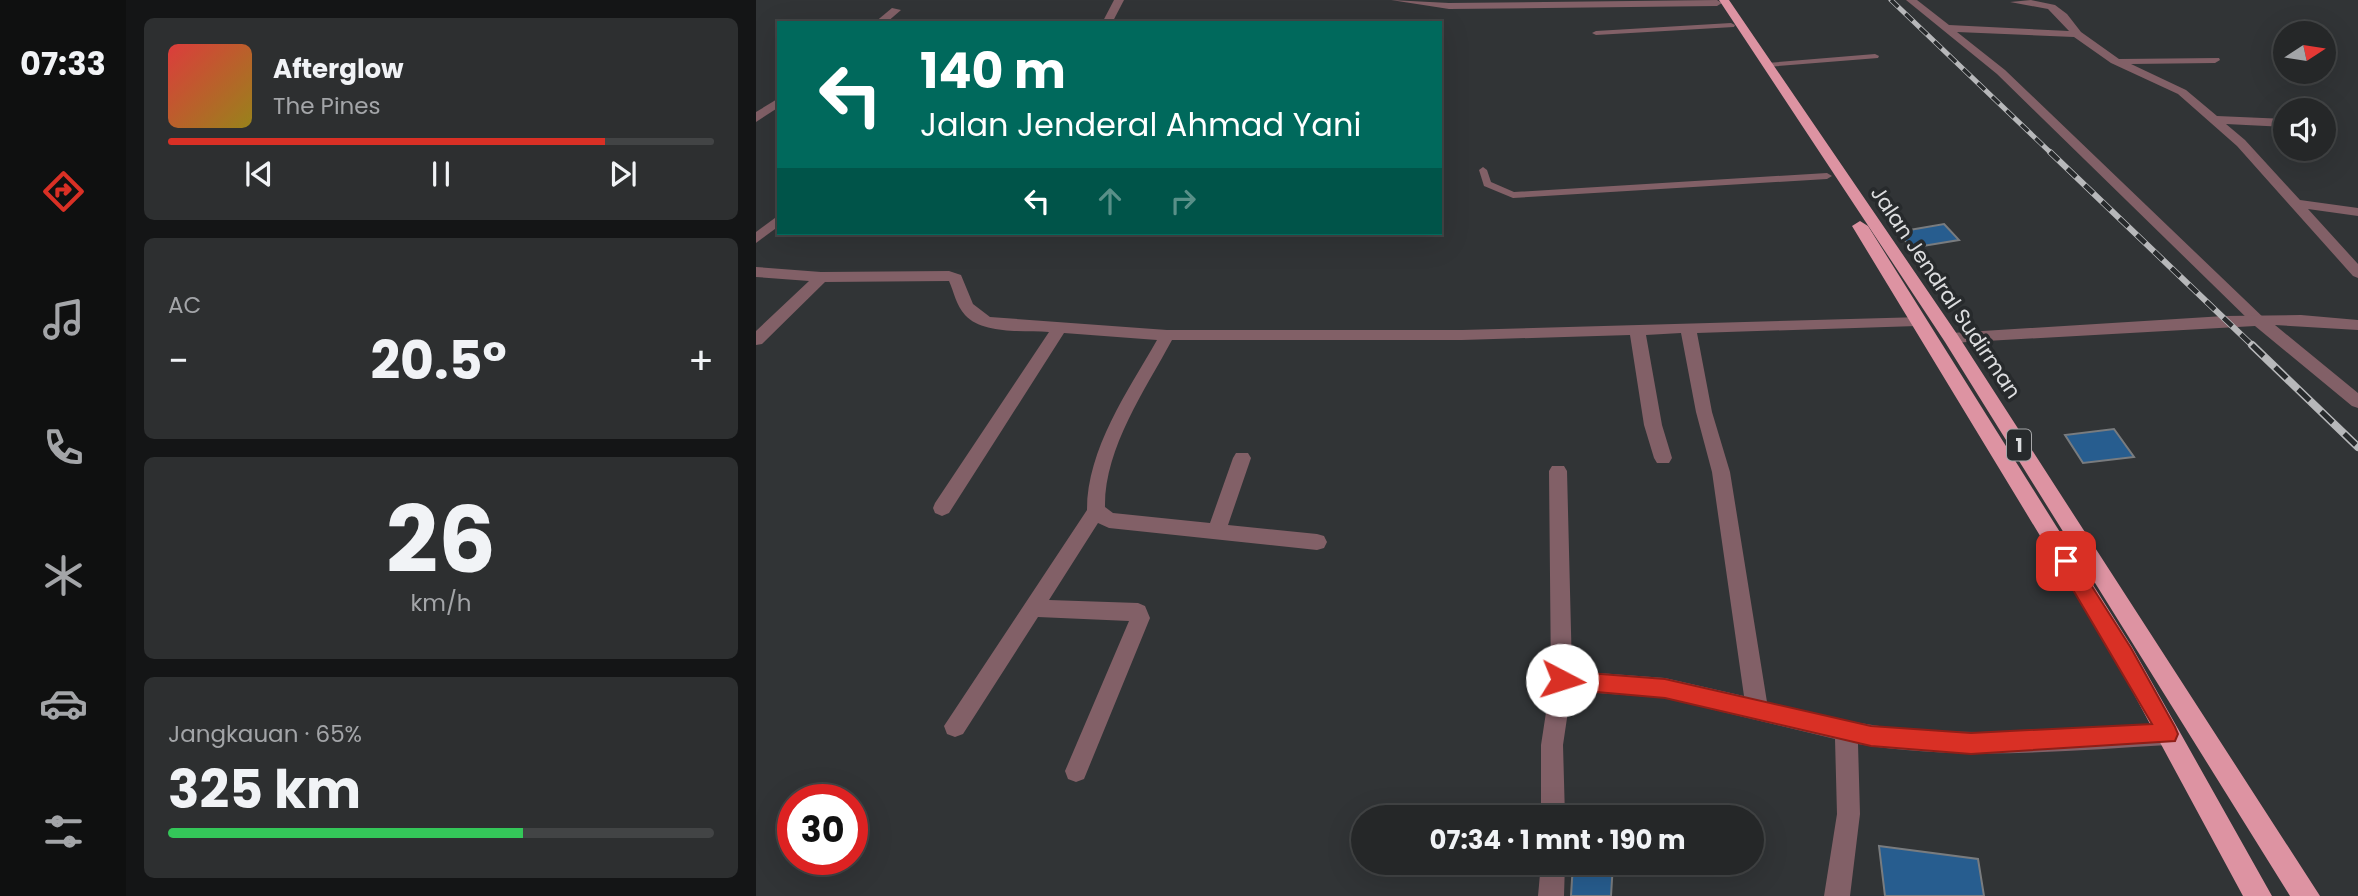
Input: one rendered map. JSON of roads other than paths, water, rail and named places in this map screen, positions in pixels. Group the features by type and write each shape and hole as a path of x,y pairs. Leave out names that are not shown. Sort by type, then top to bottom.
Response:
{"highway":[{"name":"1","path":"1718,1 2124,654 2258,896"},
{"name":"Jalan Jendral Sudirman","path":"1718,1 1767,65 1951,338 2306,896"}],"street":[{"path":"1108,21 1119,0"},
{"path":"1396,0 1459,6 1718,1"},
{"path":"1911,0 2001,72 2258,320 2358,402"},
{"path":"2015,2 2054,6 2062,11 2077,34 2115,61 2182,92 2217,120 2298,204 2358,273"},
{"path":"882,21 896,10"},
{"path":"1944,28 2077,34"},
{"path":"2115,61 2215,60"},
{"path":"756,118 777,102"},
{"path":"2217,120 2273,122"},
{"path":"2298,204 2358,212"},
{"path":"756,239 777,221"},
{"path":"756,271 821,276 949,276 956,278 965,309 977,319 1167,335 1539,335 1688,327 1795,327 1917,321"},
{"path":"756,340 821,276"},
{"path":"1951,338 2122,325 2258,320 2358,325"},
{"path":"942,508 1061,326"},
{"path":"1688,327 1704,411 1721,472 1757,710"},
{"path":"1637,330 1653,425 1663,458"},
{"path":"955,726 1096,511 1094,498 1101,468 1132,400 1167,335"},
{"path":"1216,532 1242,458"},
{"path":"1553,805 1552,745 1562,680 1559,471"},
{"path":"1096,511 1109,520 1317,542"},
{"path":"1033,608 1138,612 1139,618 1076,771"},
{"path":"1562,680 1665,688 1871,736 1971,744 2168,734"},
{"path":"1837,896 1849,844 1850,775 1845,731"},
{"path":"1550,896 1552,875"}],"lane":[{"path":"1596,33 1731,25"},
{"path":"1767,65 1875,55"},
{"path":"1483,170 1487,184 1513,195 1827,176"}],"railway":[{"path":"1891,0 2052,154"},
{"path":"2050,152 2254,347"},
{"path":"2252,345 2358,447"}]}
